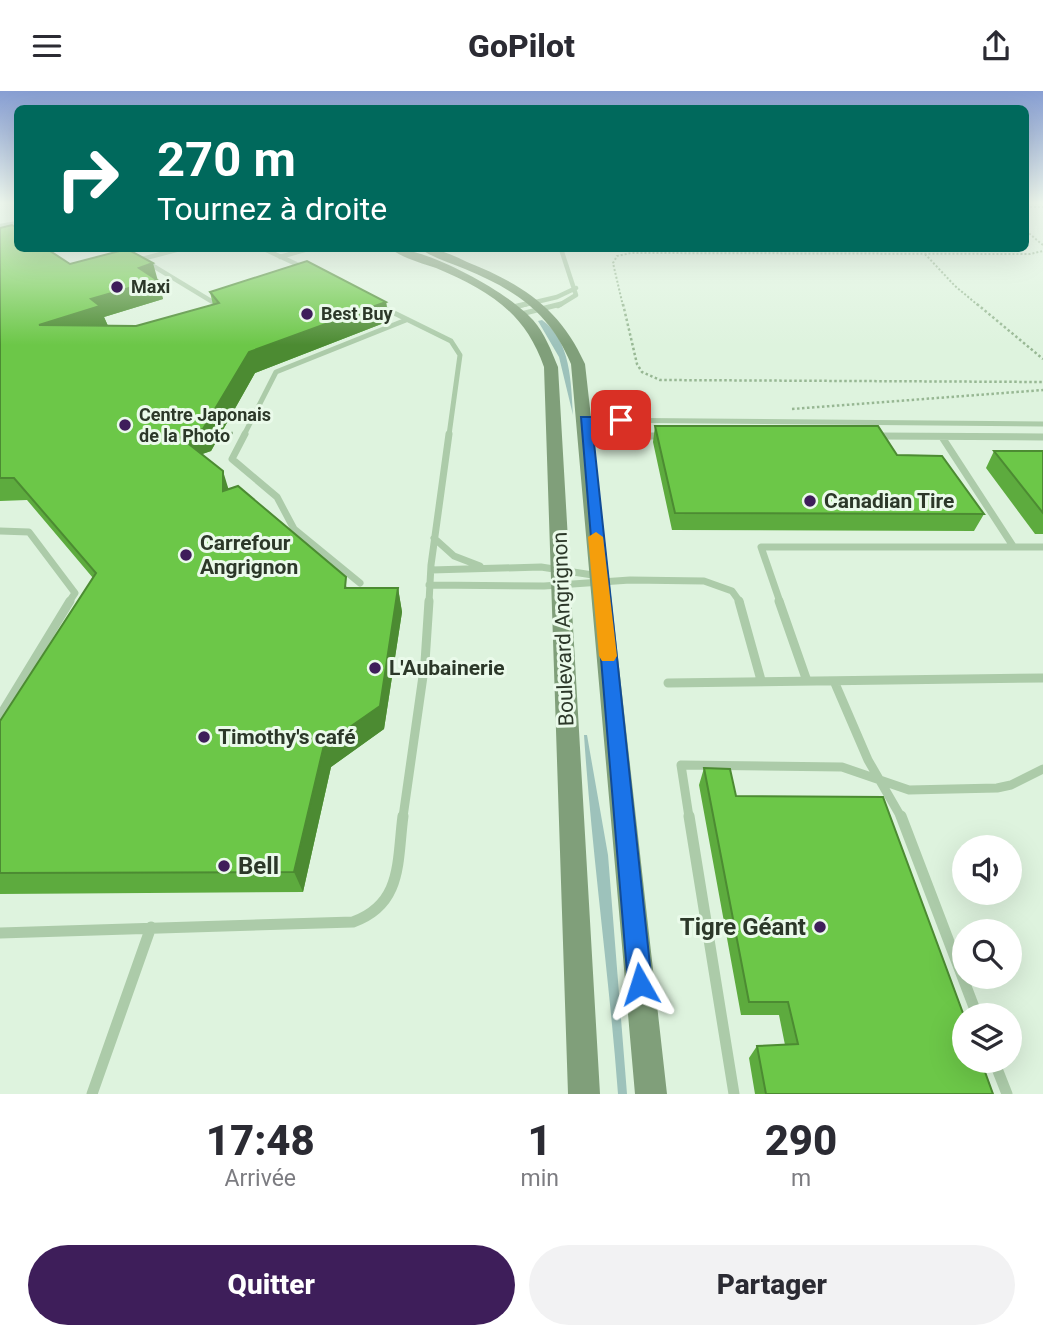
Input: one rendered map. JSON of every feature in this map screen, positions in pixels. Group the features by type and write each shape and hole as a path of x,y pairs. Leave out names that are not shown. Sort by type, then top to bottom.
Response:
{"main road":[{"name":"Boulevard Angrignon","path":"403,252 478,284 517,311 541,339 551,367 584,1094"},
{"name":"Boulevard Angrignon","path":"434,252 491,275 540,306 565,334 575,352 580,370 651,1094"}],"lane":[{"path":"130,262 168,252"},
{"path":"271,252 314,272 303,276"},
{"path":"280,257 298,252"},
{"path":"517,311 561,305 574,297 576,288 562,252"},
{"path":"141,259 216,304 229,300"},
{"path":"517,311 540,306 576,288"},
{"path":"0,933 113,932 151,927 350,923 370,915 383,905 393,890 425,662 434,538 460,355 451,341 372,301"},
{"path":"360,583 294,529 277,497 232,460 276,372 406,320"},
{"path":"586,428 1043,424"},
{"path":"586,428 668,436"},
{"path":"873,436 1043,437"},
{"path":"942,436 1013,546"},
{"path":"0,531 29,532 75,593 0,716"},
{"path":"434,538 454,556 483,567"},
{"path":"807,681 761,547 1043,547"},
{"path":"431,570 483,567 561,577 704,581 732,591 737,596 761,680"},
{"path":"429,585 561,577 600,579"},
{"path":"668,683 1043,678"},
{"path":"834,681 868,760 900,814 971,1003"},
{"path":"734,1094 681,765 842,767 909,790 998,788 1011,785 1043,769"},
{"path":"92,1094 151,927"},
{"path":"999,1073 1007,1094"}],"path":[{"path":"1043,251 1030,254 631,253 617,256 612,263 637,365 642,372 660,380 1043,382"},
{"path":"925,253 973,303 1043,359"},
{"path":"790,409 1043,390"},
{"path":"221,433 235,433"}],"shaded area":[{"path":"542,320 552,329 564,350 570,376 573,415 559,357 538,321"},
{"path":"584,735 587,735 608,855 627,1094 618,1094"}],"building":[{"name":"Carrefour Angrignon","path":"0,251 52,252 70,264 116,252 133,252 153,263 139,268 157,280 91,299 100,306 39,325 136,326 219,303 210,292 307,261 386,302 249,352 203,429 180,437 223,471 223,491 238,486 346,577 345,588 398,588 380,706 324,745 294,872 0,873 0,721 96,573 14,478 0,478"},
{"name":"Canadian Tire","path":"655,426 878,426 897,455 942,456 984,514 675,513"},
{"path":"994,451 1043,451 1043,513"},
{"path":"704,768 730,769 736,796 883,797 959,1003 952,1003 952,1073 985,1073 993,1094 766,1094 757,1046 798,1044 788,1002 749,1002"}],"slow traffic":[{"path":"596,537 608,656"}],"place":[{"name":"Maxi","path":"117,287"},
{"name":"Best Buy","path":"307,314"},
{"name":"Centre Japonais de la Photo","path":"125,425"},
{"name":"Canadian Tire","path":"810,501"},
{"name":"Carrefour Angrignon","path":"186,555"},
{"name":"L'Aubainerie","path":"375,668"},
{"name":"Timothy's café","path":"204,737"},
{"name":"Bell","path":"224,866"},
{"name":"Tigre Géant","path":"820,927"}],"route":[{"path":"621,420 585,420 640,984"}]}
